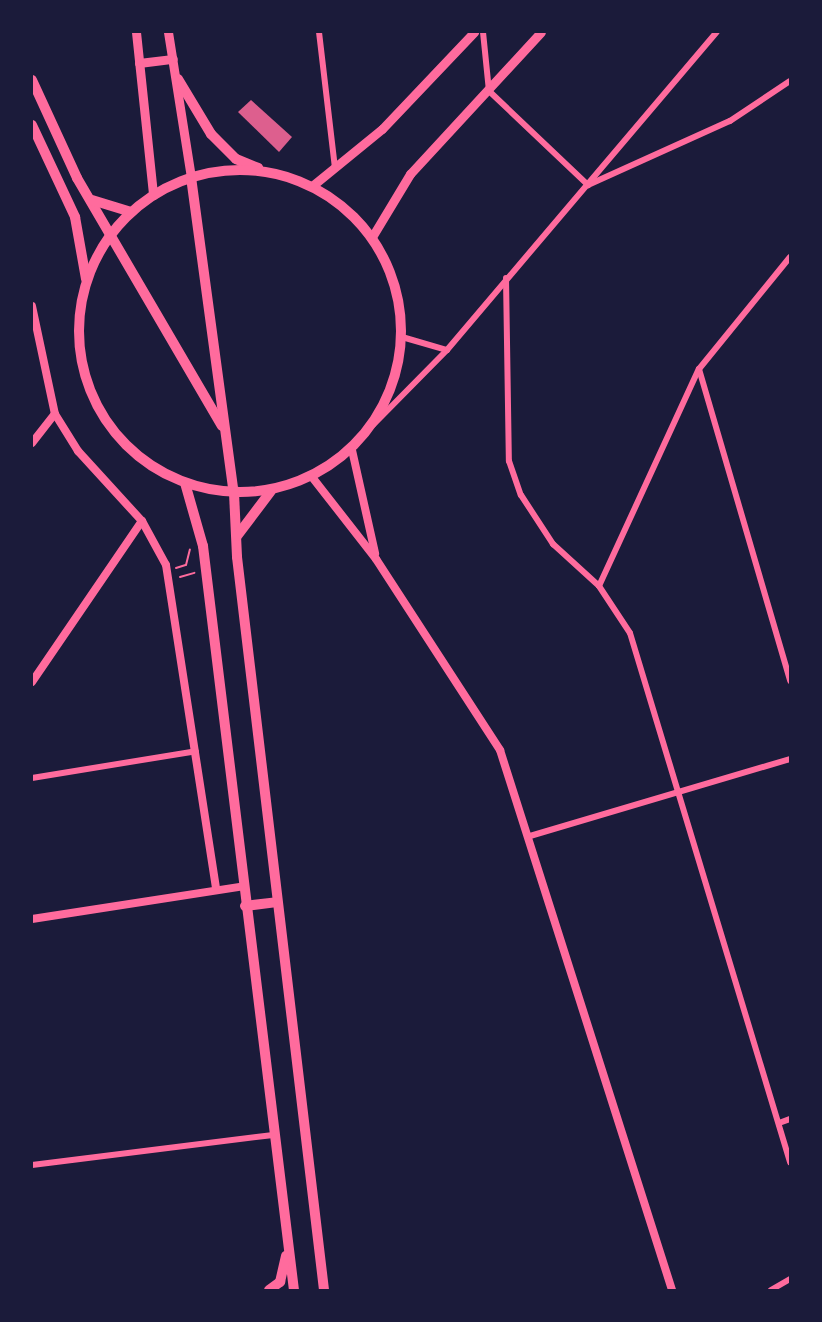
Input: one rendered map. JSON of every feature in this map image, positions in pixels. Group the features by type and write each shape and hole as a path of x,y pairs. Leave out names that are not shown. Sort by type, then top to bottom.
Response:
{"main road":[{"path":"136,32 153,195"},
{"path":"168,32 178,79 234,493 277,902 324,1290"},
{"path":"312,186 335,170 382,129 474,32"},
{"path":"372,237 410,174 489,91 540,32"},
{"path":"140,63 173,59"},
{"path":"32,125 75,217 86,283 79,337 98,407 138,456 185,483 234,493 271,491 312,477 352,450 373,425 398,368 402,337 395,285 372,237 335,200 312,186 267,172 236,159 211,134 178,79"},
{"path":"32,80 90,200 225,431"},
{"path":"86,283 111,233 131,212 153,195 191,177 229,170 267,172"},
{"path":"90,200 108,209 131,212"},
{"path":"185,483 204,546 245,906 294,1290"},
{"path":"237,537 271,491"},
{"path":"245,906 277,902"},
{"path":"269,1290 279,1286 289,1247"}],"street":[{"path":"319,32 335,170"},
{"path":"483,32 489,91 588,185"},
{"path":"373,425 447,350 717,32"},
{"path":"588,185 730,121 790,81"},
{"path":"599,586 699,369 790,257"},
{"path":"506,278 508,461 521,495 553,544 599,586 630,633 681,793 790,1162"},
{"path":"32,306 55,414 78,451 142,521 167,571 216,889"},
{"path":"402,337 447,350"},
{"path":"699,369 790,681"},
{"path":"32,442 55,414"},
{"path":"352,450 376,559"},
{"path":"312,477 376,559 500,750 530,836 672,1290"},
{"path":"32,682 142,521"},
{"path":"32,777 196,751"},
{"path":"530,836 790,759"},
{"path":"32,919 244,886"},
{"path":"779,1123 790,1119"},
{"path":"32,1165 273,1135"},
{"path":"771,1290 790,1279"}],"path":[{"path":"167,571 186,565 190,546 196,572 169,581"}],"building":[{"path":"251,100 292,137 279,152 238,112"}]}
